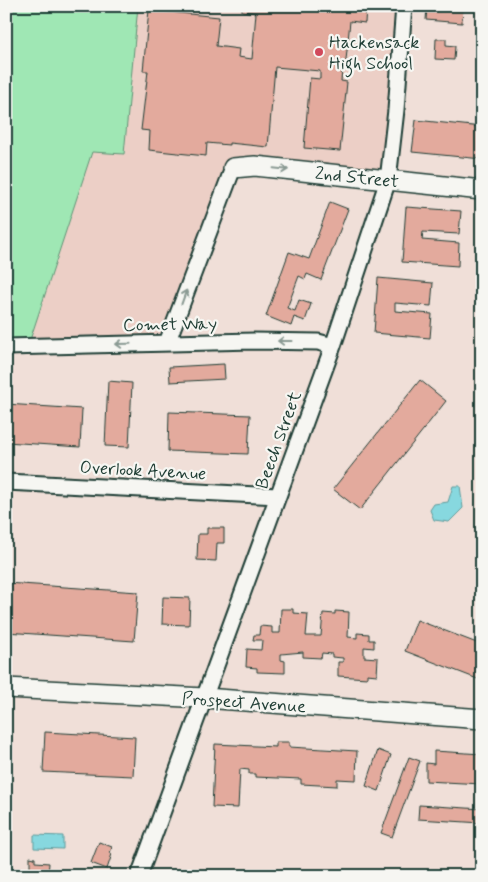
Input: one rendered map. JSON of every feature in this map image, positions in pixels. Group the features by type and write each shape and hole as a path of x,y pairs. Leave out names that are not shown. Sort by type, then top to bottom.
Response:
{"street":[{"name":"Beech Street","path":"139,876 333,346 388,180 396,110 404,6"},
{"name":"2nd Street","path":"233,168 255,166 482,190"},
{"path":"167,343 233,168"},
{"name":"Comet Way","path":"6,346 318,342 333,346"},
{"name":"Overlook Avenue","path":"6,482 278,496"},
{"name":"Prospect Avenue","path":"6,688 205,698 482,719"}],"shaded area":[{"path":"6,6 404,6 388,180 232,165 167,343 6,347"}],"green space":[{"path":"6,6 138,6 124,154 92,152 29,343 6,344"}],"water":[{"path":"453,486 460,486 463,508 449,522 434,520 430,510 434,504 448,502"},
{"path":"34,835 63,836 63,849 34,848"}],"building":[{"path":"242,6 366,6 365,23 350,21 345,70 342,70 341,81 347,82 340,151 304,148 310,78 320,79 320,71 275,67 268,147 207,143 206,156 149,150 150,131 141,130 148,71 143,71 149,10 219,17 216,46 239,49 238,57 252,59 256,13 242,11"},
{"path":"427,6 463,6 462,23 426,20"},
{"path":"436,39 446,39 446,45 455,46 454,60 435,59"},
{"path":"416,120 482,127 482,159 412,152"},
{"path":"330,202 348,209 321,280 307,274 305,279 299,276 287,308 295,311 299,300 311,304 305,321 294,317 291,326 266,316 289,252 309,259"},
{"path":"406,207 461,211 459,234 423,232 422,240 459,243 458,266 402,262"},
{"path":"378,278 433,283 431,306 395,303 395,311 432,314 430,338 374,333"},
{"path":"224,364 225,379 170,382 169,367"},
{"path":"420,380 446,401 360,510 333,489"},
{"path":"108,381 132,383 129,447 105,446"},
{"path":"6,404 82,409 80,447 6,442"},
{"path":"169,412 250,415 248,454 168,451"},
{"path":"207,528 224,528 224,543 217,543 216,561 197,560 198,534 207,534"},
{"path":"6,583 138,592 134,641 6,632"},
{"path":"163,597 190,598 189,625 162,624"},
{"path":"281,609 293,609 293,613 308,614 306,636 321,636 323,613 335,614 335,611 349,612 348,637 357,638 357,633 369,634 369,640 374,640 374,648 364,647 364,657 378,658 377,675 367,674 367,678 338,676 338,662 343,662 343,658 332,657 332,654 322,653 321,658 303,657 303,652 281,654 281,660 285,661 285,673 257,672 257,668 246,667 247,649 261,650 262,640 253,640 254,635 259,635 260,626 272,627 272,633 280,633"},
{"path":"417,620 482,645 482,675 480,680 405,651"},
{"path":"45,732 135,737 133,776 43,772"},
{"path":"276,742 289,742 289,747 357,751 356,780 337,779 337,786 301,784 301,779 255,777 255,774 249,774 249,770 240,769 238,808 212,807 215,744 276,747"},
{"path":"378,750 391,755 379,791 366,786"},
{"path":"434,751 482,754 482,784 426,781 426,763 434,764"},
{"path":"409,757 420,761 392,837 381,833"},
{"path":"419,805 482,809 482,823 418,819"},
{"path":"99,842 112,847 110,853 112,854 107,869 91,863"},
{"path":"30,857 35,858 35,862 49,863 48,875 35,874 35,871 30,871"}],"place":[{"name":"Hackensack High School","path":"319,52"}]}
